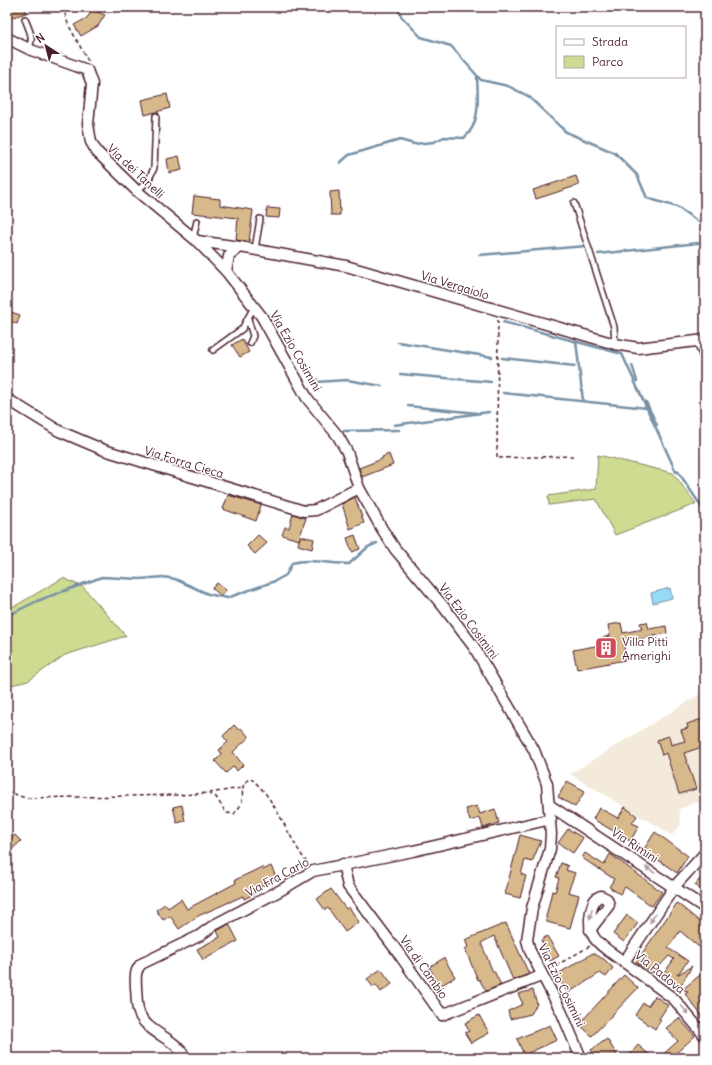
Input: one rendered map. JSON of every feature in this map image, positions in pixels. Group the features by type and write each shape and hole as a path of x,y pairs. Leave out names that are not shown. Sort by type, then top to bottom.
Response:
{"street":[{"path":"7,38 28,48 87,70 89,77"},
{"name":"Via dei Tanelli","path":"89,77 92,84 88,124 91,142 97,152 137,191 195,240"},
{"name":"Via Vergaiolo","path":"195,240 240,246 346,266 498,312 615,344 638,348 700,340"},
{"name":"Via Ezio Cosimini","path":"195,240 226,271 262,318 307,398 338,436 347,452 359,488 396,549 443,606 487,667 534,750 547,784 551,819 550,849 532,908 527,940 530,951 541,975 562,1013 581,1058"},
{"path":"226,271 229,256 240,246"},
{"name":"Via Forra Cieca","path":"7,399 58,430 104,450 304,511 316,510 359,488"},
{"name":"Via Rimini","path":"549,805 675,886 705,908"},
{"name":"Via Fra Carlo","path":"185,1058 177,1045 151,1027 141,1018 137,1005 136,974 137,969 141,964 199,936 214,925 281,890 313,871 413,851 551,819"},
{"name":"Via Padova","path":"705,853 675,886 624,962 674,999 705,1036"},
{"name":"Via di Cambio","path":"342,864 348,886 397,951 442,1016 541,975"},
{"path":"590,930 597,942 624,962"}],"lane":[{"path":"25,19 32,37 32,43 28,48"},
{"path":"137,191 148,181 154,168 156,116"},
{"path":"574,203 614,327 615,344"},
{"path":"255,249 260,219"},
{"path":"195,240 197,220"},
{"path":"213,350 242,329 254,307"},
{"path":"248,319 253,336 250,343"},
{"path":"700,340 705,362"}],"path":[{"path":"63,7 68,24 88,58 89,77"},
{"path":"498,312 497,458 574,456"},
{"path":"208,793 216,797 226,813 234,814 242,803 242,788 246,781 250,778 259,784 297,850 313,871"},
{"path":"7,791 25,798 178,795 208,793 242,788"},
{"path":"541,975 597,942"}],"shaded area":[{"path":"705,691 705,802 703,800 679,809 681,825 672,835 570,774"}],"green space":[{"path":"598,455 673,473 696,504 615,535 596,499 549,505 548,496 596,489"},
{"path":"63,578 83,587 126,636 65,655 28,681 7,686 7,607 15,606"}],"water":[{"path":"670,588 672,598 653,603 651,593"}],"building":[{"path":"7,7 25,7 26,13 7,19"},
{"path":"92,10 105,15 98,26 81,36 74,25 87,18"},
{"path":"167,94 170,108 145,115 142,100"},
{"path":"179,156 182,170 169,173 167,159"},
{"path":"576,176 579,185 536,199 533,190"},
{"path":"339,191 340,215 331,215 330,192"},
{"path":"194,196 220,199 220,205 253,210 249,242 236,240 238,218 192,213"},
{"path":"267,208 280,209 279,218 266,217"},
{"path":"8,311 20,315 17,324 7,320"},
{"path":"242,339 249,352 240,357 232,345"},
{"path":"389,454 393,465 362,477 359,468 382,459 382,457"},
{"path":"228,495 261,505 256,521 223,509"},
{"path":"355,497 364,523 350,529 342,504"},
{"path":"293,514 306,518 300,536 314,539 312,549 298,545 300,537 299,540 282,535 285,527 289,528"},
{"path":"258,535 267,543 255,554 247,546"},
{"path":"355,535 360,549 352,552 347,538"},
{"path":"217,583 226,590 221,596 212,588"},
{"name":"Villa Pitti Amerighi","path":"647,622 649,629 666,626 667,633 624,643 625,660 577,669 573,650 601,645 600,638 610,636 608,625 621,623 623,633 642,629 640,623"},
{"path":"705,718 705,746 684,753 696,789 679,794 666,753 662,755 657,740 669,736 671,745 685,741 681,730 688,728 687,724"},
{"path":"234,725 239,730 241,728 249,737 233,752 243,765 237,771 234,766 226,773 215,761 222,754 219,750 228,742 223,736"},
{"path":"567,781 585,791 575,807 558,797"},
{"path":"182,805 185,821 177,823 173,807"},
{"path":"477,806 480,814 495,809 499,823 483,828 480,818 470,821 466,809"},
{"path":"625,807 637,816 632,823 639,826 630,841 593,819 599,808 618,818"},
{"path":"568,829 583,838 573,853 558,843"},
{"path":"655,832 688,856 677,873 657,859 656,861 642,852"},
{"path":"7,834 11,838 15,835 21,841 7,854"},
{"path":"520,835 541,841 532,862 525,860 521,874 526,876 520,898 505,894"},
{"path":"585,853 604,865 610,854 662,892 652,906 625,887 620,894 609,887 614,879 582,858"},
{"path":"561,863 568,866 566,870 575,873 568,892 579,895 570,928 547,922 546,917 552,891 555,892 559,878 556,877"},
{"path":"271,866 277,879 253,890 254,894 244,899 243,896 198,916 179,929 170,916 163,920 156,910 165,904 168,908 181,899 187,909 236,883 235,880 262,867 263,870"},
{"path":"705,873 705,893 695,885"},
{"path":"331,889 346,909 349,907 359,922 345,932 328,908 325,910 317,899"},
{"path":"677,903 705,926 705,940 699,947 680,931 668,948 688,961 677,975 692,966 680,987 662,976 674,959 669,956 653,973 636,962"},
{"path":"627,915 638,923 624,942 613,934"},
{"path":"506,923 529,974 513,980 494,936 481,943 493,972 494,971 501,985 486,991 479,979 478,980 465,949 468,947 465,940"},
{"path":"229,924 238,941 203,960 197,949 220,937 217,931"},
{"path":"547,936 559,956 550,961 542,947 544,946 541,940"},
{"path":"593,953 605,960 613,968 606,977 600,973 568,993 556,975"},
{"path":"444,958 455,977 435,989 428,977 433,974 429,967"},
{"path":"381,969 392,984 381,992 376,985 373,987 367,979"},
{"path":"705,971 705,1020 685,994 688,992 683,989"},
{"path":"624,975 638,988 592,1036 579,1024"},
{"path":"533,990 537,1004 531,1014 510,1019 508,1011 523,1004 518,994"},
{"path":"655,996 668,1005 659,1019 661,1020 655,1029 635,1015 643,1003 648,1006"},
{"path":"479,1015 489,1033 471,1043 465,1033 469,1031 465,1023"},
{"path":"679,1018 695,1036 674,1055 677,1058 659,1058 678,1041 666,1028"},
{"path":"550,1025 557,1040 524,1055 517,1039"},
{"path":"607,1039 617,1055 613,1058 596,1058 591,1050"},
{"path":"638,1045 653,1058 627,1058"}],"waterway":[{"path":"398,7 401,16 421,37 451,46 481,80 508,86 528,96 566,132 615,153 637,175 647,198 677,207 705,226"},
{"path":"340,163 349,155 400,140 414,144 434,142 444,137 464,138 469,132 476,118 478,101 477,77"},
{"path":"598,254 698,243"},
{"path":"479,255 586,246"},
{"path":"503,322 622,354 676,472"},
{"path":"576,341 583,401"},
{"path":"398,342 492,357"},
{"path":"502,358 575,366"},
{"path":"632,365 637,381"},
{"path":"400,374 491,382"},
{"path":"316,382 347,380 382,386"},
{"path":"503,393 647,408"},
{"path":"646,402 657,425"},
{"path":"408,406 477,413"},
{"path":"394,425 489,412"},
{"path":"344,431 399,430"},
{"path":"677,470 705,512"},
{"path":"7,616 37,601 102,577 140,579 163,577 175,579 208,594 227,598 275,581 286,575 292,563 313,561 349,564 368,547 377,543"}],"place":[{"name":"Villa Pitti Amerighi","path":"606,648"}]}
